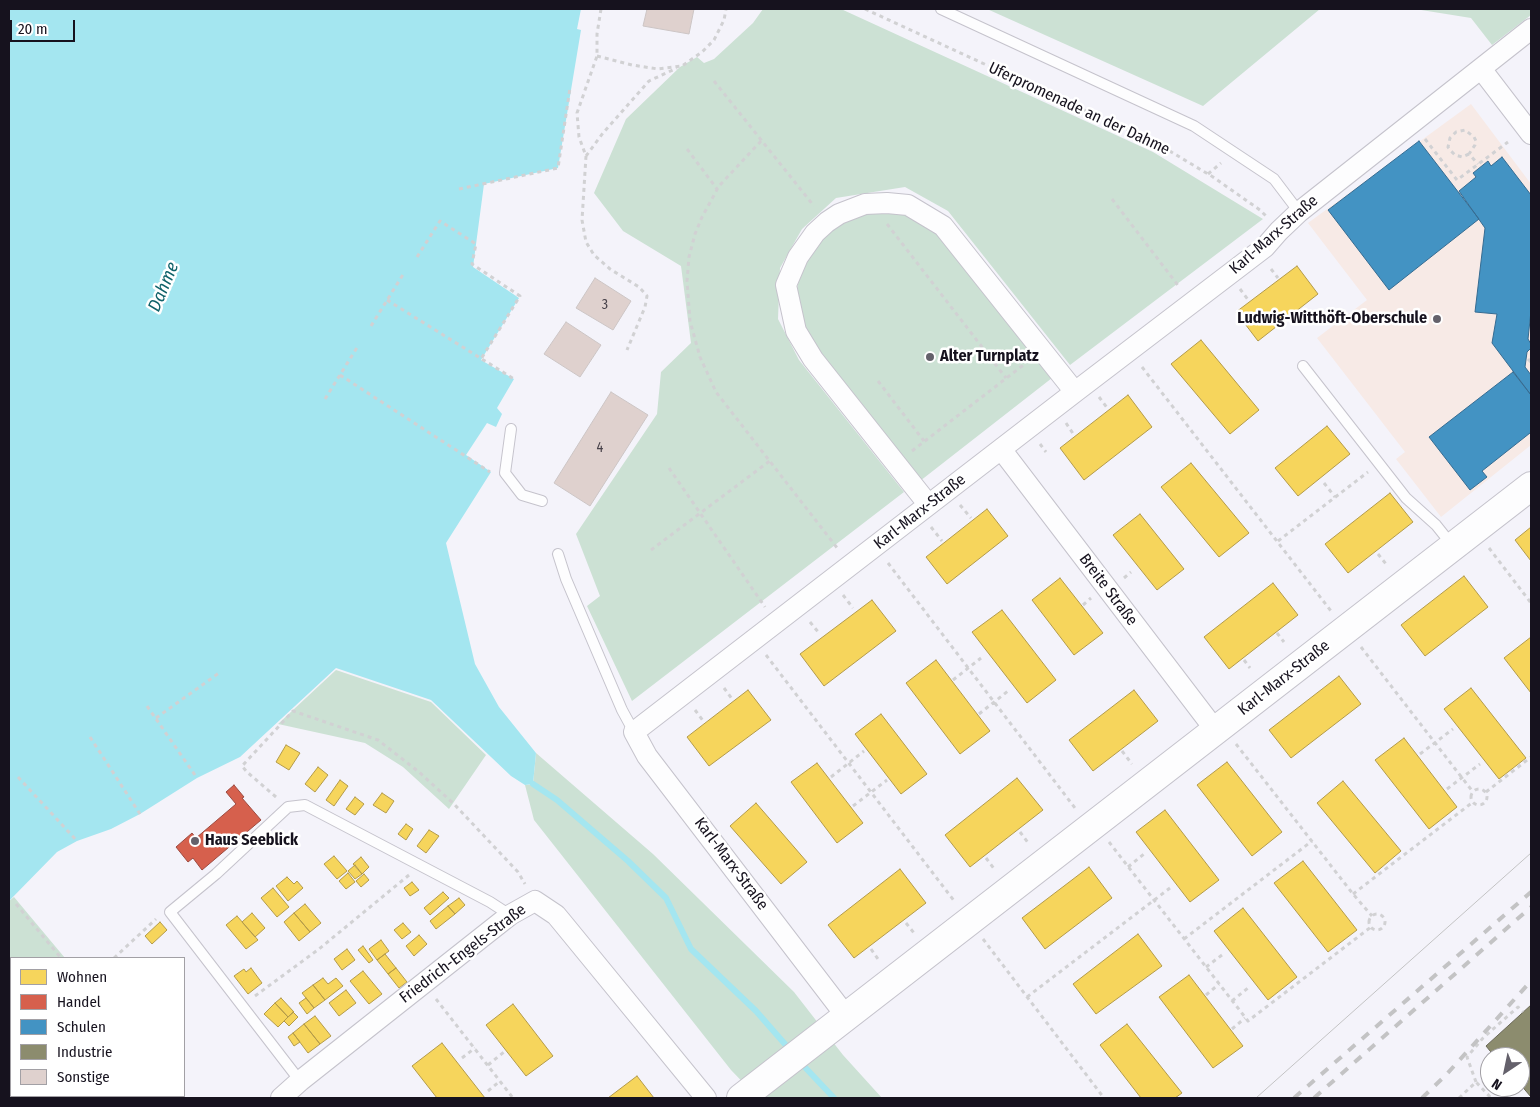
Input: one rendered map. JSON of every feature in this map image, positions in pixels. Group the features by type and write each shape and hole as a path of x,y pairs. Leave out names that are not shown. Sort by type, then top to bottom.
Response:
{"main road":[{"name":"Karl-Marx-Straße","path":"838,1023 1531,486"},
{"path":"742,1098 838,1023"}],"street":[{"name":"Karl-Marx-Straße","path":"838,1023 647,756 634,732 875,546 928,514 1001,449 1265,248 1299,212 1531,30"},
{"path":"1482,70 1531,134"},
{"path":"928,514 895,463 813,359 796,331 786,284 798,257 815,233 827,222 840,214 865,204 887,203 908,205 943,226 1075,392"},
{"name":"Breite Straße","path":"1001,449 1219,729"},
{"name":"Friedrich-Engels-Straße","path":"281,1098 510,916 535,901 561,921 706,1098"}],"lane":[{"name":"Uferpromenade an der Dahme","path":"941,9 1194,126 1274,179 1299,212"},
{"path":"1303,366 1406,498 1436,525 1454,547"},
{"path":"511,429 505,473 522,495 542,501"},
{"path":"558,554 566,579 622,710 634,732"},
{"path":"300,1081 170,912 216,874 288,807 305,805 418,866 490,902 510,916"}],"path":[{"path":"601,9 597,34 597,56 577,113 580,138 586,156 582,220 586,242 594,255 610,269 639,287 647,296 645,306 627,350"},
{"path":"586,156 603,133 649,81 682,66 702,52 714,40 724,20 726,9"},
{"name":"Uferpromenade an der Dahme","path":"865,9 1158,144 1213,177 1260,210 1279,231"},
{"path":"597,56 632,65 658,68 682,66"},
{"path":"714,81 818,211"},
{"path":"459,189 558,168 570,88"},
{"path":"1465,130 1474,136 1475,145 1469,154 1462,157 1456,155 1448,146 1450,138 1456,132 1465,130"},
{"path":"1424,138 1457,180 1508,142"},
{"path":"761,141 735,167 717,189 695,234 689,257 687,281 690,320 700,357 716,392 835,545"},
{"path":"687,150 717,189"},
{"path":"1469,154 1478,164"},
{"path":"1112,199 1192,302"},
{"path":"884,220 1006,378"},
{"path":"417,257 440,221 476,244 472,264 520,296 481,359"},
{"path":"371,326 404,273"},
{"path":"387,300 514,379"},
{"path":"325,399 358,346"},
{"path":"895,463 1042,350"},
{"path":"1130,350 1473,792"},
{"path":"340,375 490,472"},
{"path":"878,381 924,441"},
{"path":"1096,394 1108,409"},
{"path":"1063,420 1074,434"},
{"path":"651,550 770,460"},
{"path":"1278,541 1378,464"},
{"path":"669,468 761,601"},
{"path":"1324,483 1335,497"},
{"path":"957,501 970,518"},
{"path":"928,514 942,541"},
{"path":"1475,531 1531,603"},
{"path":"875,546 994,702 1092,826 1128,867 1248,1021 1371,927"},
{"path":"1378,554 1386,564"},
{"path":"1122,580 1131,572"},
{"path":"840,591 853,608"},
{"path":"807,617 819,633"},
{"path":"1278,633 1284,642"},
{"path":"753,639 1104,1098"},
{"path":"952,680 981,658"},
{"path":"1244,660 1250,668"},
{"path":"156,718 219,673"},
{"path":"720,684 732,699"},
{"path":"979,714 1008,691"},
{"path":"147,706 197,778"},
{"path":"692,706 704,722"},
{"path":"288,807 246,772 242,766 293,711 378,740 420,772 454,804 518,872 535,901"},
{"path":"1219,729 1312,840 1372,916"},
{"path":"1420,754 1453,729"},
{"path":"90,737 140,814"},
{"path":"831,777 864,751"},
{"path":"1122,751 1132,764"},
{"path":"1486,792 1531,757"},
{"path":"1447,789 1480,764"},
{"path":"18,777 77,841"},
{"path":"853,806 887,780"},
{"path":"1479,789 1486,792 1487,797 1484,804 1478,805 1473,802 1471,796 1473,792 1479,789"},
{"path":"1353,894 1473,802"},
{"path":"1020,832 1030,845"},
{"path":"1184,939 1312,840"},
{"path":"1128,867 1144,854"},
{"path":"986,858 996,871"},
{"path":"242,1006 319,949 414,872 418,866"},
{"path":"1026,997 1170,888"},
{"path":"16,904 60,957"},
{"path":"115,957 159,916 170,912"},
{"path":"1371,927 1379,929 1385,922 1382,916 1377,914 1372,916"},
{"path":"1371,927 1370,920 1372,916"},
{"path":"906,922 914,934"},
{"path":"871,949 878,959"},
{"path":"1206,967 1222,954"},
{"path":"424,983 514,1098"},
{"path":"1206,995 1219,984"},
{"path":"1232,1001 1248,988"},
{"path":"1491,1098 1476,1082 1467,1057 1483,1038 1518,1006 1524,1012"},
{"path":"1232,1029 1245,1018"},
{"path":"462,1058 474,1048"},
{"path":"488,1065 504,1052"},
{"path":"488,1091 500,1081"},
{"path":"1459,1098 1476,1082"}],"shaded area":[{"name":"Ludwig-Witthöft-Oberschule","path":"1471,104 1531,184 1531,445 1441,517 1396,459 1405,452 1317,338 1367,300 1308,223"}],"green space":[{"path":"763,9 841,9 1153,152 1263,219 1070,365 948,211 905,187 836,198 802,229 780,268 778,319 799,360 904,492 632,701 587,606 600,596 576,534 657,414 661,372 691,343 681,266 623,231 594,193 626,119 680,67 697,57 704,63 714,59 753,23"},
{"path":"987,9 1320,9 1203,106"},
{"path":"1415,9 1531,9 1531,15 1492,45 1471,18"},
{"name":"Alter Turnplatz","path":"875,210 906,212 935,226 1052,378 920,481 801,328 796,292 803,265 819,237 845,219"},
{"path":"336,670 431,702 486,755 449,809 403,767 365,743 278,724"},
{"path":"536,753 653,854 794,992 843,1055 882,1098 758,1098 731,1070 534,820 525,785 533,784"},
{"path":"14,897 64,957 10,957 9,1051 9,901"}],"water":[{"name":"Dahme","path":"9,9 581,9 577,29 581,30 558,168 484,184 473,267 519,298 481,360 514,379 497,408 502,414 496,427 487,423 466,455 491,472 446,543 475,664 499,707 536,753 533,784 525,785 511,776 431,700 336,668 240,757 197,778 140,814 111,829 77,841 57,852 9,901"}],"building: Wohnen":[{"path":"1297,266 1318,294 1258,341 1236,312"},
{"path":"1201,340 1259,410 1230,434 1171,364"},
{"path":"1128,395 1152,427 1084,480 1060,448"},
{"path":"1327,426 1350,454 1298,496 1275,468"},
{"path":"1191,463 1249,533 1219,557 1161,487"},
{"path":"1390,493 1413,522 1348,573 1325,544"},
{"path":"987,509 1008,536 947,584 926,557"},
{"path":"1140,514 1184,569 1157,590 1113,535"},
{"path":"1531,527 1531,561 1515,540"},
{"path":"1464,576 1488,607 1425,656 1401,625"},
{"path":"1060,578 1103,633 1074,655 1032,600"},
{"path":"1273,583 1298,615 1229,669 1204,637"},
{"path":"872,600 896,631 824,686 800,654"},
{"path":"1002,610 1056,680 1027,703 972,632"},
{"path":"1531,637 1531,693 1504,658"},
{"path":"936,660 990,731 960,754 906,683"},
{"path":"1339,676 1361,704 1291,758 1269,730"},
{"path":"1471,688 1526,758 1499,779 1444,709"},
{"path":"748,690 771,720 709,766 687,737"},
{"path":"1134,690 1158,721 1093,771 1069,740"},
{"path":"881,714 927,774 901,794 855,734"},
{"path":"1404,738 1457,807 1429,829 1375,760"},
{"path":"286,745 300,753 289,770 276,762"},
{"path":"1227,762 1282,832 1252,856 1197,785"},
{"path":"817,763 863,823 837,843 791,782"},
{"path":"318,767 328,775 315,792 305,784"},
{"path":"1017,778 1043,810 970,867 945,835"},
{"path":"340,780 348,786 334,806 326,800"},
{"path":"1343,781 1401,851 1375,873 1317,803"},
{"path":"382,793 394,801 386,813 373,805"},
{"path":"355,797 364,804 355,815 346,809"},
{"path":"756,803 807,862 781,884 730,826"},
{"path":"1165,810 1219,880 1190,902 1136,832"},
{"path":"406,824 413,829 406,840 398,834"},
{"path":"429,830 439,836 426,853 417,846"},
{"path":"334,856 347,871 337,879 324,864"},
{"path":"361,857 369,867 362,874 353,864"},
{"path":"1303,861 1357,930 1328,952 1274,883"},
{"path":"355,865 362,874 355,879 348,871"},
{"path":"1089,867 1112,898 1045,949 1022,918"},
{"path":"900,869 926,903 854,958 828,925"},
{"path":"348,873 355,882 346,889 339,881"},
{"path":"364,874 369,880 361,887 356,881"},
{"path":"287,877 294,884 297,881 303,888 288,901 276,886"},
{"path":"412,882 419,890 410,896 404,888"},
{"path":"273,888 289,907 277,917 261,898"},
{"path":"443,892 449,898 430,915 424,908"},
{"path":"459,898 465,905 455,914 448,906"},
{"path":"305,904 321,923 310,932 294,913"},
{"path":"448,906 455,914 436,929 430,921"},
{"path":"1243,908 1297,977 1268,1000 1214,931"},
{"path":"252,913 265,928 255,937 242,922"},
{"path":"294,913 310,932 299,941 284,922"},
{"path":"237,916 258,940 246,949 226,925"},
{"path":"160,922 167,930 152,944 145,936"},
{"path":"403,923 411,932 402,939 394,930"},
{"path":"1138,934 1162,966 1096,1014 1073,984"},
{"path":"419,935 427,944 414,956 406,946"},
{"path":"381,940 389,951 377,960 369,949"},
{"path":"363,946 373,960 369,963 358,950"},
{"path":"347,949 355,960 342,970 334,959"},
{"path":"385,954 396,968 388,974 377,960"},
{"path":"251,968 262,983 248,994 234,976 244,969 246,972"},
{"path":"396,968 407,982 399,988 388,974"},
{"path":"363,971 382,994 369,1004 350,981"},
{"path":"1189,975 1243,1046 1213,1068 1159,997"},
{"path":"323,978 328,984 336,978 343,986 325,1000 313,985"},
{"path":"313,985 325,1000 314,1008 302,993"},
{"path":"346,990 356,1003 339,1016 329,1003"},
{"path":"281,998 294,1012 288,1017 275,1003"},
{"path":"306,998 314,1008 307,1014 299,1003"},
{"path":"275,1003 288,1017 278,1027 264,1014"},
{"path":"513,1004 553,1056 526,1076 486,1025"},
{"path":"293,1012 298,1017 289,1026 284,1021"},
{"path":"315,1016 331,1036 320,1044 304,1024"},
{"path":"304,1024 320,1044 308,1053 293,1033"},
{"path":"1127,1024 1182,1093 1175,1098 1141,1098 1100,1045"},
{"path":"293,1033 300,1042 294,1046 288,1037"},
{"path":"442,1043 485,1098 437,1098 412,1066"},
{"path":"637,1076 654,1098 608,1098"}],"building: Handel":[{"path":"234,785 244,797 242,798 261,820 202,870 193,858 188,862 176,847 192,833 196,838 236,804 226,792"}],"building: Schulen":[{"path":"1419,141 1479,219 1389,290 1328,210"},
{"path":"1502,157 1531,195 1531,311 1528,339 1531,348 1527,352 1525,367 1531,375 1531,395 1492,343 1497,314 1475,312 1485,228 1459,191 1476,177 1473,173 1488,161 1491,166"},
{"path":"1513,372 1531,395 1531,434 1482,471 1487,477 1470,490 1429,437"}],"building: Industrie":[{"path":"1531,1005 1531,1097 1530,1047 1486,1046"}],"building: Sonstige":[{"path":"647,9 694,9 689,34 643,26"},
{"path":"595,278 631,301 613,330 576,308"},
{"path":"566,322 601,345 580,377 544,354"},
{"path":"611,392 648,415 590,506 554,483"}],"waterway":[{"path":"533,784 557,800 628,861 666,898 691,949 756,1011 791,1051"},
{"path":"799,1061 834,1098"}],"tram line":[{"path":"1256,1098 1531,853"}],"railway":[{"path":"1294,1098 1531,892"},
{"path":"1314,1098 1531,907"},
{"path":"1422,1098 1446,1075 1531,981"}],"place":[{"name":"Ludwig-Witthöft-Oberschule","path":"1437,319"},
{"name":"Alter Turnplatz","path":"930,357"},
{"name":"Haus Seeblick","path":"195,841"}]}
